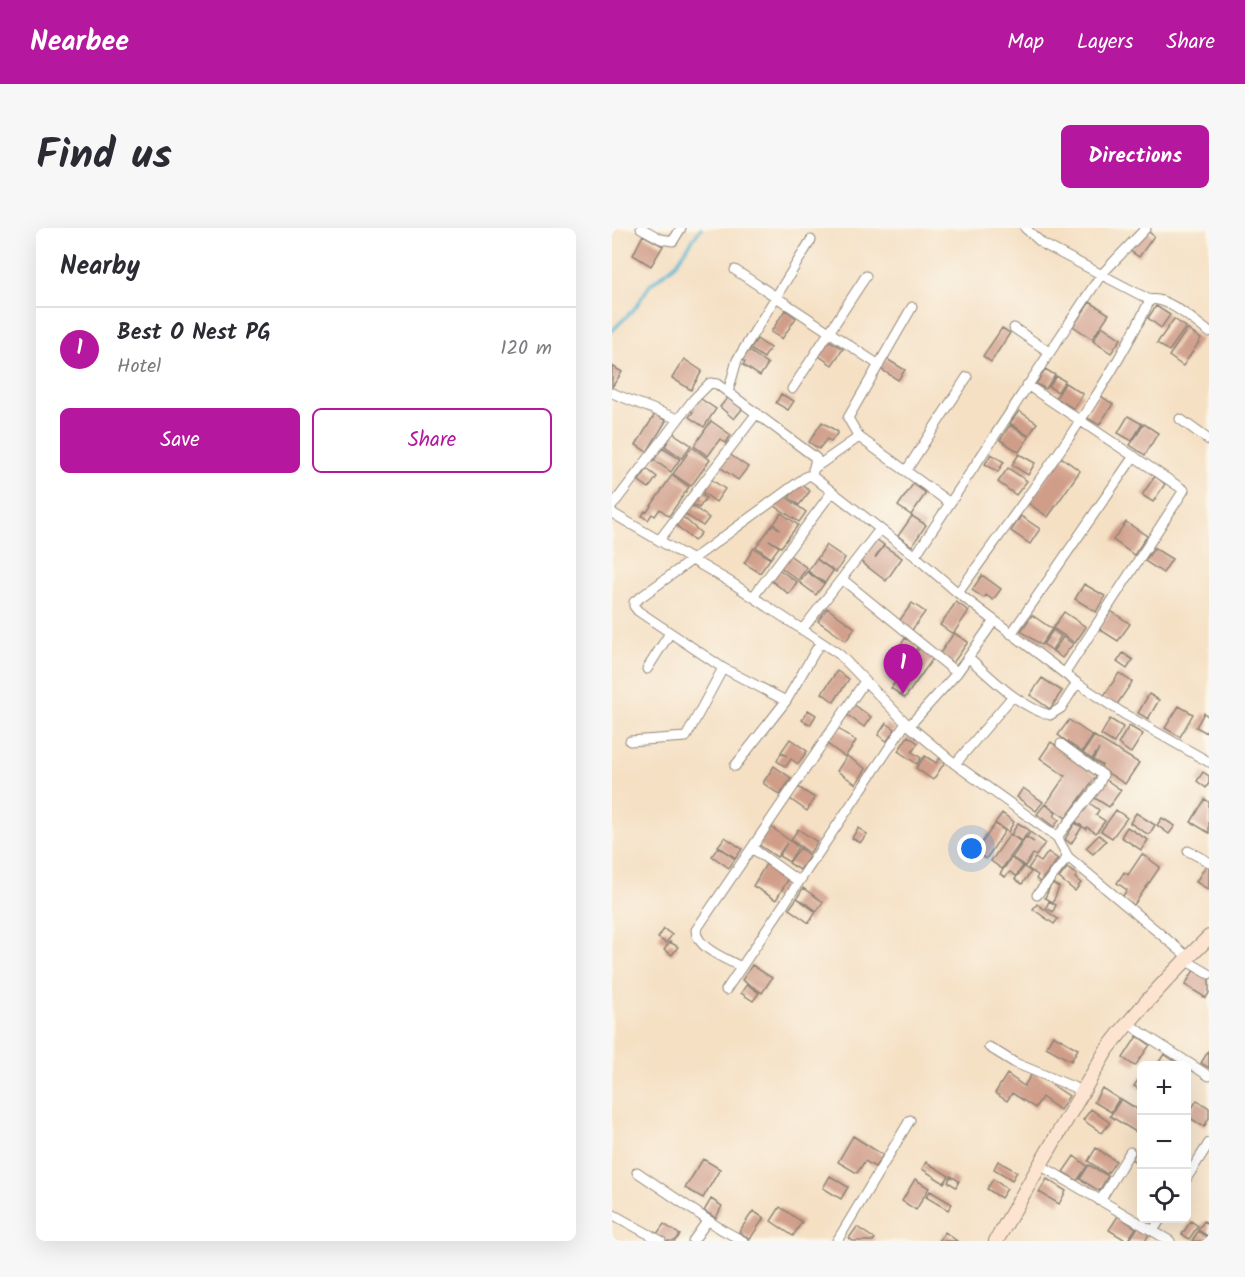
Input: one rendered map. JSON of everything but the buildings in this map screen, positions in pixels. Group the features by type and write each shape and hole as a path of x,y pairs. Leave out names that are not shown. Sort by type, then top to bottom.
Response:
{"main road":[{"path":"996,1241 1106,1052 1127,1023 1209,938"}],"street":[{"path":"641,228 661,240 673,241 681,228"},
{"path":"1025,228 1043,244 1150,300 1158,300 1177,309 1209,332"},
{"path":"915,556 1101,275 1146,228"},
{"path":"728,392 736,360 811,240"},
{"path":"735,270 879,365"},
{"path":"792,389 866,276"},
{"path":"958,594 1081,420 1141,320 1150,300"},
{"path":"912,307 848,418 860,437 950,504"},
{"path":"1014,328 1049,352"},
{"path":"906,471 967,377"},
{"path":"612,506 693,400 710,383 717,384 816,458 812,473"},
{"path":"1027,385 1184,490 1065,673"},
{"path":"612,393 678,420"},
{"path":"660,539 757,413"},
{"path":"1180,419 1209,440"},
{"path":"786,701 723,668 638,611 634,602 860,437"},
{"path":"1011,634 1134,456"},
{"path":"812,473 832,492 915,556 958,594 1077,683 1124,714 1209,762"},
{"path":"753,597 832,492"},
{"path":"612,513 692,558 839,654 908,724 956,764 1057,837 1068,857 1187,959 1209,974"},
{"path":"802,630 880,529"},
{"path":"842,579 957,673"},
{"path":"726,990 798,881 908,724 957,673 994,621"},
{"path":"647,669 670,633"},
{"path":"735,766 786,701 820,643"},
{"path":"969,658 1013,696 1039,712 1050,715 1061,708 1077,683"},
{"path":"630,741 686,737 723,668"},
{"path":"741,967 700,943 696,930 865,681"},
{"path":"956,764 1013,696"},
{"path":"1057,837 1098,786 1103,775 1061,744"},
{"path":"752,848 798,881"},
{"path":"1188,851 1209,862"},
{"path":"1037,895 1068,857"},
{"path":"1127,1023 1182,1061"},
{"path":"989,1047 1016,1063 1083,1091"},
{"path":"1191,1066 1209,1076"},
{"path":"837,1241 910,1120"},
{"path":"1191,1171 1209,1143"},
{"path":"1100,1201 1130,1152"},
{"path":"1040,1165 1156,1236 1170,1241"},
{"path":"637,1172 743,1241"},
{"path":"612,1214 661,1241"},
{"path":"693,1241 708,1220"}],"waterway":[{"path":"612,331 635,308 650,285 676,264 701,228"}],"place":[{"name":"Best O Nest PG","path":"903,694"}]}
